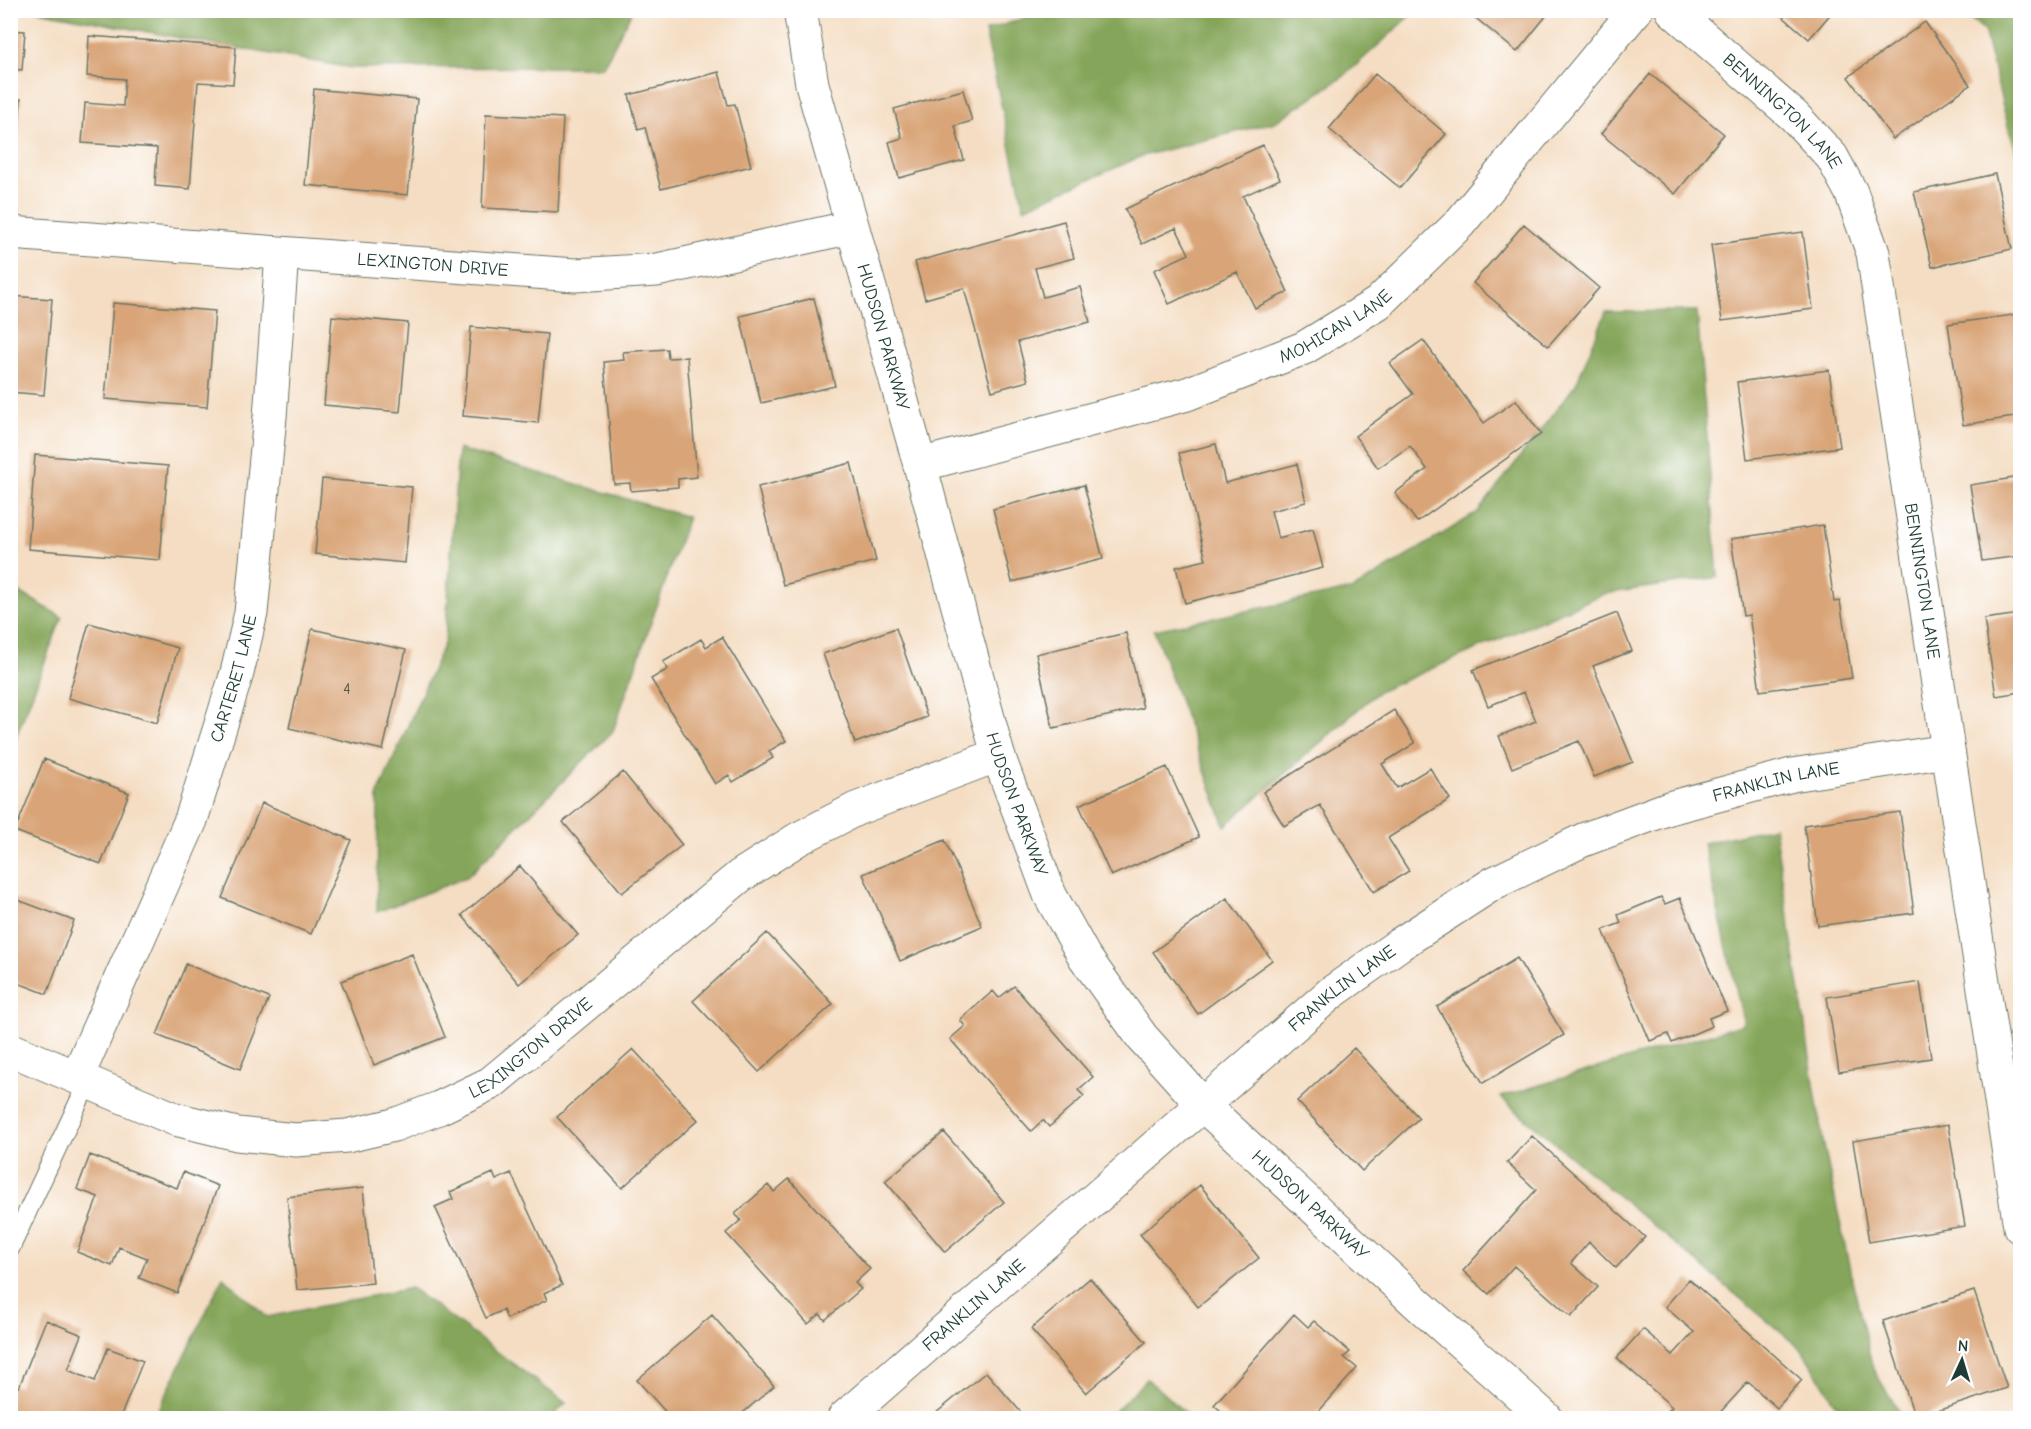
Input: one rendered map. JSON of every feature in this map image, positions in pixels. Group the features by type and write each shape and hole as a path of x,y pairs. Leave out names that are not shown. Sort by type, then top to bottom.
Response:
{"street":[{"name":"HUDSON PARKWAY","path":"800,10 812,84 920,465 998,755 1050,894 1084,956 1142,1037 1203,1106 1546,1419"},
{"name":"MOHICAN LANE","path":"920,465 1187,394 1304,348 1378,303 1459,224 1636,10"},
{"name":"BENNINGTON LANE","path":"1672,10 1794,116 1832,157 1851,192 1873,253 2020,1227"},
{"name":"LEXINGTON DRIVE","path":"10,233 575,275 657,270 852,227"},
{"name":"CARTERET LANE","path":"82,1079 191,820 237,673 251,613 270,417 282,254"},
{"name":"FRANKLIN LANE","path":"846,1418 1331,993 1400,944 1494,883 1583,840 1669,808 1792,775 1947,751"},
{"name":"LEXINGTON DRIVE","path":"10,1049 175,1119 237,1134 296,1140 337,1137 394,1125 439,1108 491,1083 740,876 798,839 856,809 998,755"}],"lane":[{"path":"10,1249 82,1079"}],"green space":[{"path":"1049,10 1416,11 1343,77 1275,122 1142,156 1024,208 985,31"},
{"path":"38,11 632,11 603,67 352,68"},
{"path":"1962,11 2020,11 2020,162 2008,126 1984,30"},
{"path":"1697,311 1718,577 1603,594 1378,692 1225,826 1154,630 1354,589 1478,512 1576,384 1606,312"},
{"path":"458,449 688,517 613,731 467,877 377,912 378,794 445,641"},
{"path":"11,587 62,617 11,750"},
{"path":"1774,827 1823,1141 1851,1275 1873,1369 1903,1418 1845,1418 1802,1350 1500,1097 1744,1024 1703,843"},
{"path":"223,1277 267,1317 411,1288 566,1403 551,1418 176,1418 158,1411"},
{"path":"1147,1379 1191,1418 1108,1418"}],"building":[{"path":"1466,10 1551,10 1517,52"},
{"path":"1775,10 1834,10 1809,39"},
{"path":"1925,22 1970,85 1893,139 1848,77"},
{"path":"10,30 25,31 22,70 10,69"},
{"path":"89,36 236,47 233,84 198,82 190,189 155,186 157,148 82,143 85,103 123,106 125,79 87,76"},
{"path":"719,72 728,105 735,104 751,166 661,189 645,127 638,129 629,95"},
{"path":"1375,74 1446,134 1400,188 1329,129"},
{"path":"1650,74 1724,134 1675,194 1601,134"},
{"path":"314,89 417,99 408,195 305,185"},
{"path":"963,90 972,121 955,126 964,160 899,178 889,142 902,138 894,109"},
{"path":"10,99 21,99 18,136 10,136"},
{"path":"486,114 563,118 558,212 482,208"},
{"path":"1263,145 1280,179 1243,196 1288,292 1255,308 1237,272 1169,304 1154,270 1189,254 1176,228 1142,244 1125,209"},
{"path":"1995,174 2012,249 1932,267 1914,192"},
{"path":"1064,221 1074,258 1035,268 1043,297 1080,287 1090,322 1018,342 1028,381 992,391 964,288 925,299 915,262"},
{"path":"1524,224 1599,288 1548,346 1473,283"},
{"path":"1803,232 1813,309 1722,321 1711,245"},
{"path":"10,296 52,299 44,395 10,392"},
{"path":"814,298 835,386 761,403 740,316"},
{"path":"113,303 215,311 207,407 105,399"},
{"path":"2020,314 2020,416 1963,425 1948,324"},
{"path":"332,316 408,323 400,412 324,405"},
{"path":"471,327 547,334 538,423 463,416"},
{"path":"1423,340 1484,423 1516,400 1541,434 1417,522 1395,493 1427,469 1410,446 1378,468 1355,436 1413,394 1390,363"},
{"path":"667,349 668,358 687,357 697,477 678,479 678,487 631,491 630,483 614,484 604,362 624,360 623,352"},
{"path":"1829,370 1840,447 1747,459 1737,382"},
{"path":"1216,444 1225,483 1297,464 1306,502 1271,511 1278,538 1313,529 1323,568 1185,603 1176,567 1206,560 1179,453"},
{"path":"35,455 168,466 160,560 28,549"},
{"path":"851,463 876,561 783,585 758,487"},
{"path":"2020,477 2020,556 1982,561 1970,485"},
{"path":"322,479 412,487 405,563 315,554"},
{"path":"1084,485 1103,559 1012,582 993,509"},
{"path":"1823,525 1834,602 1840,601 1852,678 1760,691 1749,615 1743,616 1731,539"},
{"path":"1617,613 1632,651 1593,666 1633,762 1594,777 1579,741 1512,768 1499,736 1536,721 1524,692 1488,706 1473,670"},
{"path":"2020,614 2020,692 1996,696 1984,619"},
{"path":"89,623 178,648 157,723 68,698"},
{"path":"896,628 927,717 855,743 823,654"},
{"path":"312,629 406,650 383,750 289,728"},
{"path":"1126,633 1143,708 1053,728 1036,654"},
{"path":"722,637 786,741 769,751 773,758 733,782 729,775 715,784 651,679 668,669 663,662 701,639 706,647"},
{"path":"1394,710 1415,743 1382,764 1397,788 1430,768 1450,799 1388,838 1409,871 1374,892 1320,805 1284,826 1263,792"},
{"path":"44,759 129,793 101,864 15,831"},
{"path":"1167,767 1199,837 1111,876 1079,805"},
{"path":"623,772 682,845 622,893 563,822"},
{"path":"262,803 351,840 311,934 222,898"},
{"path":"1900,812 1914,913 1818,926 1804,825"},
{"path":"945,840 982,926 900,961 863,874"},
{"path":"520,866 578,935 519,984 462,915"},
{"path":"10,897 74,921 47,994 10,980"},
{"path":"1661,897 1665,904 1680,898 1727,1011 1709,1018 1712,1026 1672,1043 1668,1034 1650,1041 1603,930 1621,923 1618,915"},
{"path":"1227,898 1272,960 1198,1014 1153,952"},
{"path":"767,933 833,1004 759,1072 693,1001"},
{"path":"412,954 445,1037 374,1065 341,981"},
{"path":"1517,958 1564,1035 1483,1083 1437,1007"},
{"path":"186,964 269,998 240,1069 157,1035"},
{"path":"1920,982 1931,1058 1839,1072 1827,997"},
{"path":"1014,986 1093,1077 1078,1090 1084,1096 1049,1127 1043,1120 1031,1131 950,1039 965,1026 960,1020 993,991 999,998"},
{"path":"1354,1048 1419,1118 1362,1171 1297,1101"},
{"path":"633,1049 698,1120 622,1188 557,1117"},
{"path":"1948,1125 1965,1226 1869,1242 1853,1141"},
{"path":"944,1132 1004,1202 945,1252 885,1181"},
{"path":"1532,1136 1645,1237 1616,1268 1589,1242 1571,1263 1598,1287 1571,1317 1514,1266 1489,1294 1463,1271 1536,1190 1507,1163"},
{"path":"90,1155 177,1188 183,1172 218,1186 177,1293 139,1278 147,1258 119,1247 112,1266 77,1252 98,1197 77,1189"},
{"path":"493,1173 496,1180 511,1173 562,1285 544,1293 547,1300 507,1319 503,1310 486,1318 435,1207 453,1199 450,1192"},
{"path":"789,1179 870,1269 855,1283 861,1289 825,1320 820,1314 808,1324 726,1233 741,1220 735,1214 768,1185 774,1192"},
{"path":"1200,1185 1259,1258 1198,1307 1140,1234"},
{"path":"363,1188 373,1283 297,1290 287,1197"},
{"path":"1090,1278 1146,1342 1086,1393 1031,1329"},
{"path":"1689,1279 1802,1380 1777,1408 1748,1382 1715,1418 1662,1418 1672,1407 1617,1358 1643,1329 1673,1355 1694,1332 1665,1307"},
{"path":"1974,1291 2007,1388 1915,1418 1883,1321"},
{"path":"1294,1314 1308,1327 1314,1321 1350,1352 1344,1357 1357,1368 1313,1418 1229,1418 1214,1405"},
{"path":"712,1315 774,1386 737,1418 671,1418 637,1380"},
{"path":"46,1320 82,1335 68,1370 95,1381 108,1348 143,1361 120,1418 10,1418 10,1384 19,1387"},
{"path":"986,1372 1026,1418 930,1418"}]}
